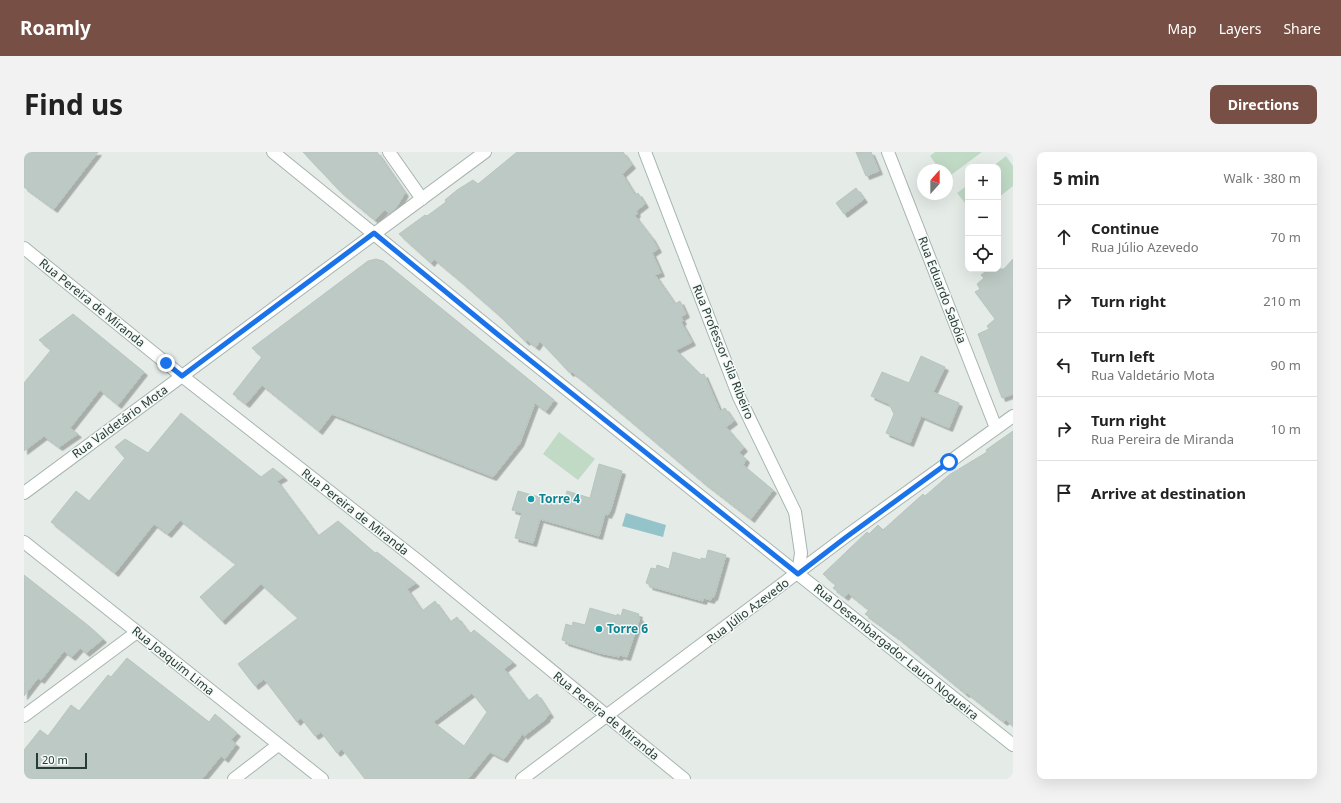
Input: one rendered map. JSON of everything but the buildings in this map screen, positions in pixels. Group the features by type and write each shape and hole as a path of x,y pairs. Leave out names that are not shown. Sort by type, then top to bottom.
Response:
{"street":[{"name":"Rua Desembargador Lauro Nogueira","path":"273,152 508,343 1013,745"},
{"path":"389,152 422,199"},
{"name":"Rua Valdetário Mota","path":"24,493 485,152"},
{"name":"Rua Professor Sila Ribeiro","path":"645,152 739,397 795,512 801,553 798,574"},
{"name":"Rua Eduardo Sabóia","path":"888,152 996,428"},
{"name":"Rua Pereira de Miranda","path":"24,248 182,376 417,560 684,779"},
{"name":"Rua Júlio Azevedo","path":"522,779 845,538 1013,416"},
{"name":"Rua Joaquim Lima","path":"24,542 322,779"},
{"path":"24,716 137,632"},
{"path":"234,779 278,745"}],"green space":[{"path":"935,152 982,152 953,174 953,164 936,164 930,156"},
{"path":"1006,156 1013,166 1013,186 1001,196 1001,164 996,164"},
{"path":"965,187 965,203 957,193"},
{"path":"559,432 595,459 578,480 543,454"}],"water":[{"path":"626,513 666,525 663,537 622,526"}],"place":[{"name":"Torre 4","path":"531,499"},
{"name":"Torre 6","path":"599,629"}],"route":[{"path":"166,363 182,376 374,233 496,333 798,574 949,462"}]}
